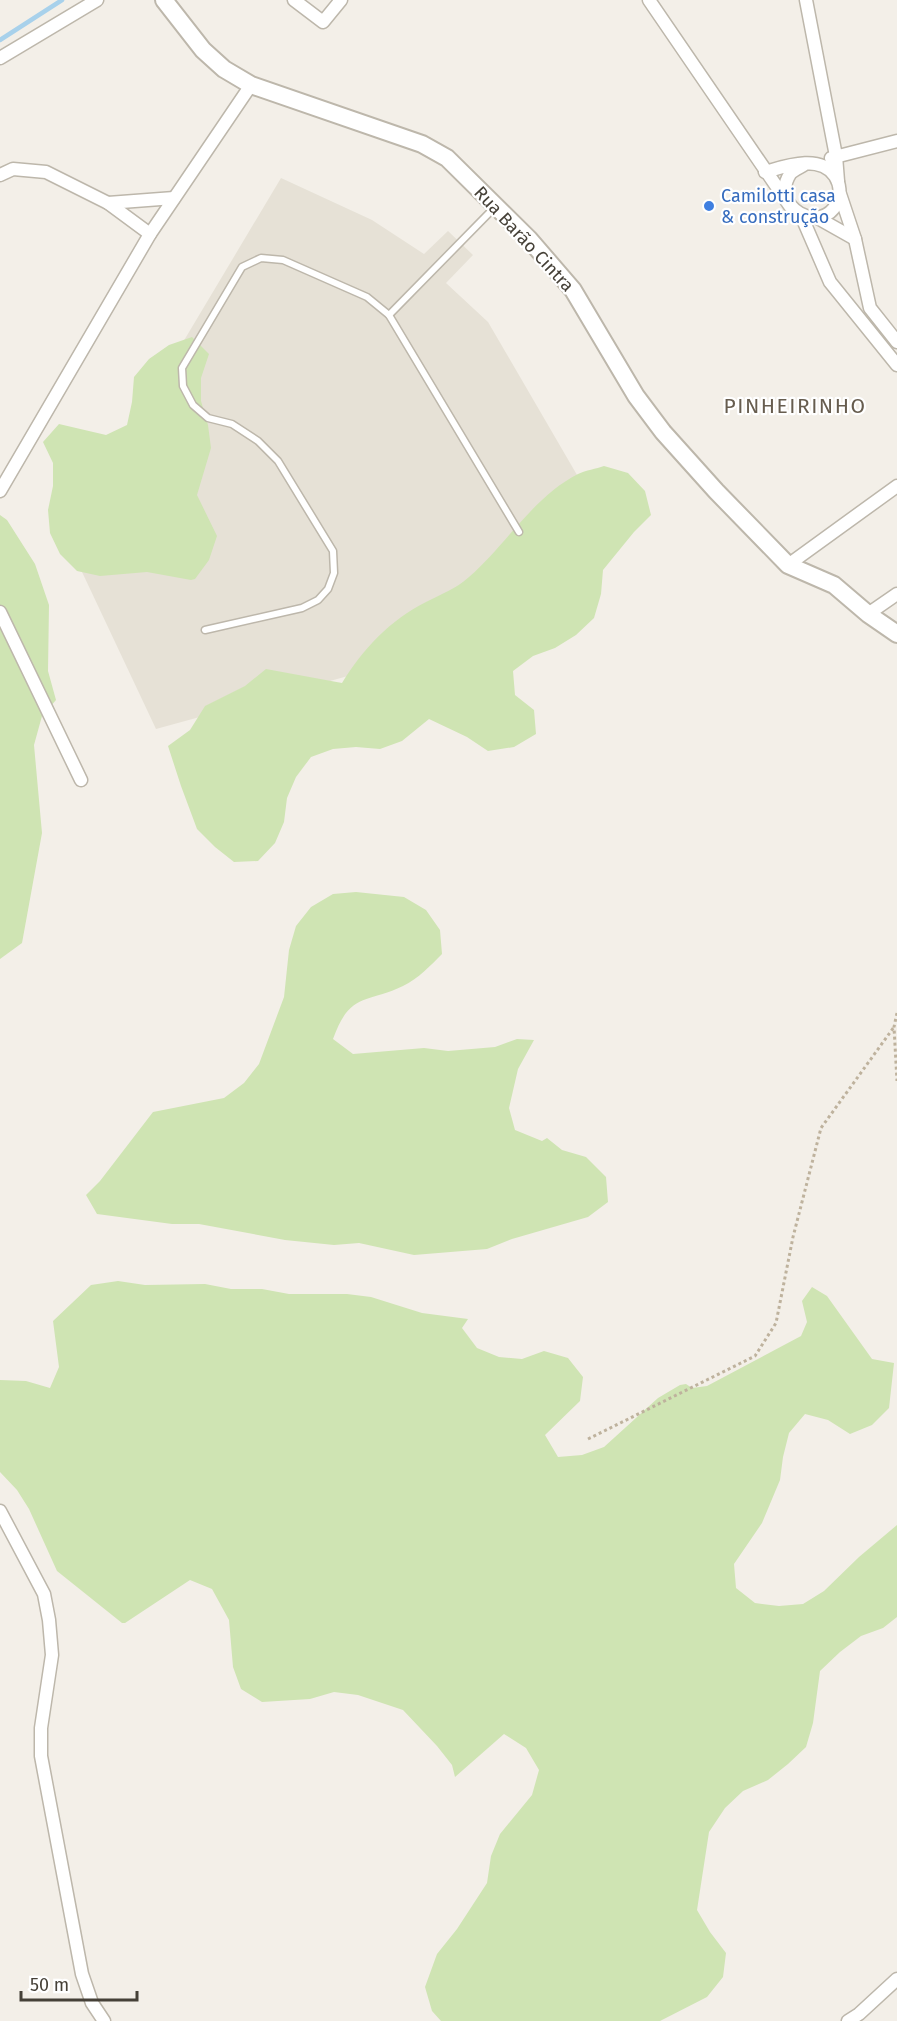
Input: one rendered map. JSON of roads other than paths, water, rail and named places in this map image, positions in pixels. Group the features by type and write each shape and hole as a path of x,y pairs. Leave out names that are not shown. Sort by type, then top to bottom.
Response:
{"street":[{"path":"0,58 97,0"},
{"name":"Rua Barão Cintra","path":"164,0 203,50 224,69 252,85 422,144 447,158 529,239 573,290 636,396 663,432 716,492 788,565 834,585 868,614 897,634"},
{"path":"294,0 323,22 341,0"},
{"path":"649,0 765,172 790,206 801,215 830,282 897,365"},
{"path":"806,0 836,156 839,188 836,205 828,213 816,218"},
{"path":"0,491 150,234 252,85"},
{"path":"765,172 805,164 819,164 836,156 897,141"},
{"path":"790,206 785,189 791,173 805,164"},
{"path":"819,164 831,170 839,188 855,239 870,308 897,342"},
{"path":"0,175 13,169 46,172 108,203 150,234"},
{"path":"108,203 174,198"},
{"path":"801,215 816,218 855,239"},
{"path":"788,565 897,486"},
{"path":"868,614 897,594"},
{"path":"0,612 81,780"},
{"path":"0,1511 34,1574 46,1603 52,1654 40,1728 41,1756 82,1974 92,2003 104,2021"},
{"path":"848,2021 859,2014 897,1979"}],"lane":[{"path":"389,315 496,206"},
{"path":"205,630 302,608 318,600 328,589 334,573 333,551 278,461 258,441 232,424 208,418 193,405 183,386 182,368 242,267 261,258 283,260 367,297 389,315 519,532"}],"waterway":[{"path":"0,40 62,0"}],"place":[{"name":"Camilotti casa & construção","path":"709,206"}],"district":[{"name":"PINHEIRINHO","path":"795,406"}]}
